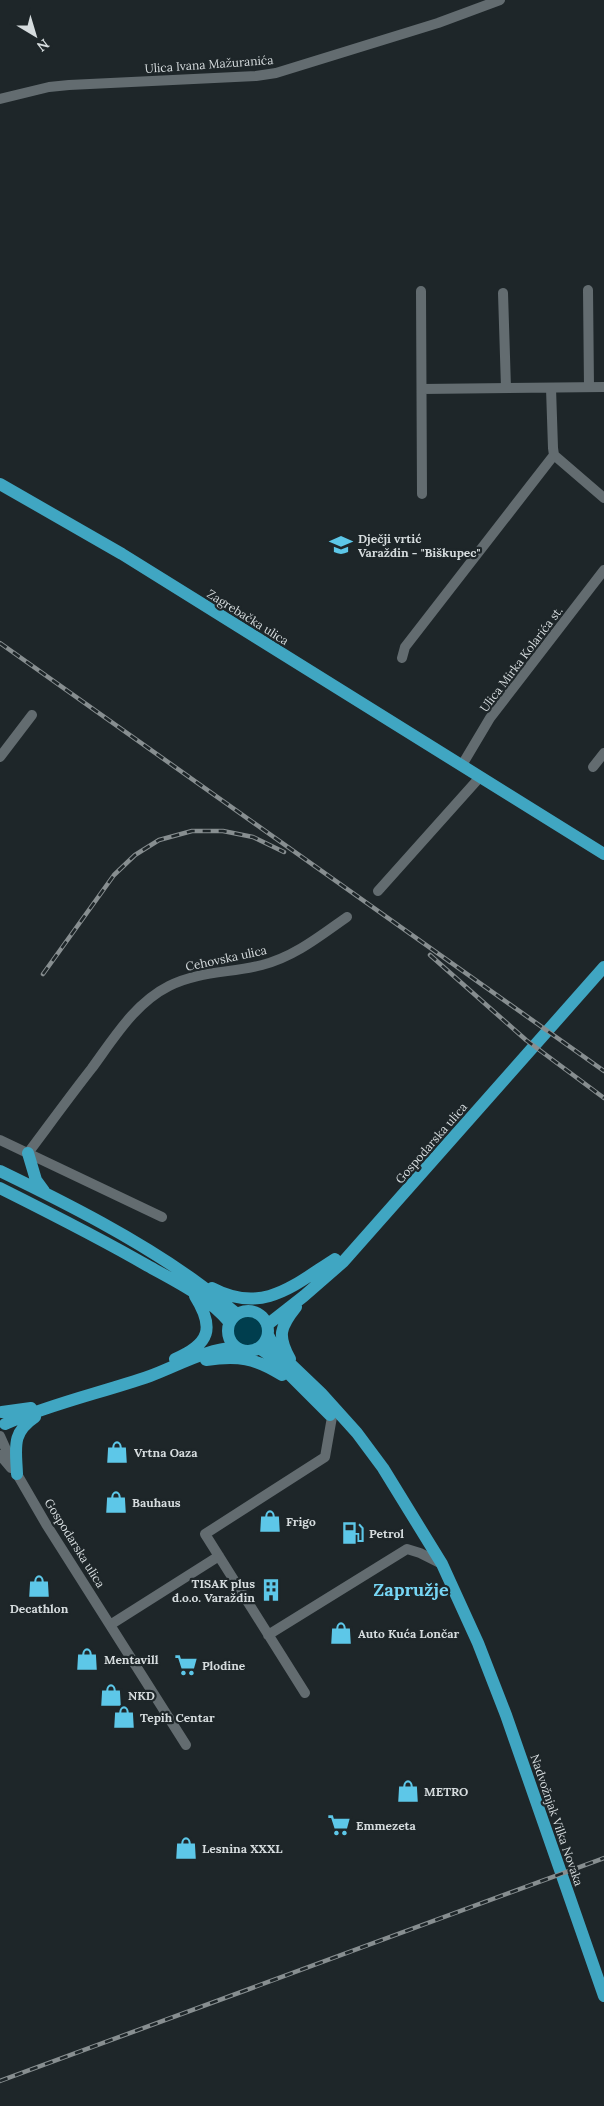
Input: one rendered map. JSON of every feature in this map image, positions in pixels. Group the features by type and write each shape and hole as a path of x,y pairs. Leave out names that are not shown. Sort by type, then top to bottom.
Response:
{"main road":[{"name":"Zagrebačka ulica","path":"0,484 122,554 604,854"},
{"name":"Gospodarska ulica","path":"267,1330 330,1275 604,967"},
{"path":"28,1153 36,1180 46,1193"},
{"path":"0,1171 46,1193 142,1246 196,1288 231,1323"},
{"path":"0,1188 196,1288 235,1297 253,1299 272,1296 292,1288 357,1245"},
{"path":"173,1366 214,1344 242,1312 269,1310 284,1302 335,1259"},
{"path":"150,1376 167,1362 185,1355 195,1348 206,1335 206,1315 196,1288"},
{"path":"299,1371 285,1349 282,1334 285,1322 304,1296"},
{"path":"254,1312 264,1319 276,1350 299,1371 357,1434 392,1483"},
{"path":"231,1323 228,1338 236,1348"},
{"path":"259,1348 267,1330"},
{"path":"150,1376 218,1350 236,1348 248,1351 259,1348"},
{"path":"259,1348 300,1384 392,1483"},
{"path":"150,1376 176,1371 207,1360 244,1358 265,1364 300,1384"},
{"name":"Gospodarska ulica","path":"1,1423 51,1405 150,1376"},
{"path":"17,1474 15,1448 17,1436 24,1424 51,1405"},
{"name":"Nadvožnjak Vilka Novaka","path":"392,1483 442,1564 470,1622 506,1715 604,1996"}],"street":[{"name":"Ulica Ivana Mažuranića","path":"0,99 49,87 69,85 256,76 276,73 438,23 500,0"},
{"path":"588,290 589,387"},
{"path":"421,291 422,494"},
{"path":"503,293 506,388"},
{"path":"422,389 604,387"},
{"path":"551,388 552,448 554,455 604,498"},
{"path":"402,658 405,647 554,455"},
{"name":"Ulica Mirka Kolarića st.","path":"462,765 490,718 604,570"},
{"path":"0,757 32,715"},
{"path":"593,767 604,752"},
{"path":"378,891 480,777"},
{"name":"Cehovska ulica","path":"28,1153 129,1018 154,996 183,980 200,975 260,966 294,954 346,917"},
{"path":"0,1140 162,1217"},
{"path":"305,1693 205,1534 325,1458 332,1417"},
{"name":"Gospodarska ulica","path":"1,1423 17,1474"},
{"name":"Gospodarska ulica","path":"0,1455 17,1474 186,1745"},
{"path":"268,1635 407,1549 442,1564"},
{"path":"110,1625 219,1556"}],"shaded area":[{"path":"248,1314 259,1319 264,1330 259,1341 248,1346 237,1341 232,1330 237,1319"}],"railway":[{"path":"0,643 604,1071"},
{"path":"43,974 114,875 135,855 159,840 192,831 223,831 253,837 284,852"},
{"path":"430,955 526,1040 604,1098"},
{"path":"0,2081 604,1858"}],"place":[{"name":"Dječji vrtić Varaždin - \"Biškupec\"","path":"341,545"},
{"name":"Vrtna Oaza","path":"117,1452"},
{"name":"Bauhaus","path":"116,1502"},
{"name":"Frigo","path":"270,1521"},
{"name":"Petrol","path":"353,1533"},
{"name":"Decathlon","path":"39,1586"},
{"name":"TISAK plus d.o.o. Varaždin","path":"271,1590"},
{"name":"Auto Kuća Lončar","path":"341,1633"},
{"name":"Mentavill","path":"87,1659"},
{"name":"Plodine","path":"186,1665"},
{"name":"NKD","path":"111,1695"},
{"name":"Tepih Centar","path":"124,1717"},
{"name":"METRO","path":"408,1791"},
{"name":"Emmezeta","path":"339,1825"},
{"name":"Lesnina XXXL","path":"186,1848"}],"district":[{"name":"Zapružje","path":"411,1589"}]}
